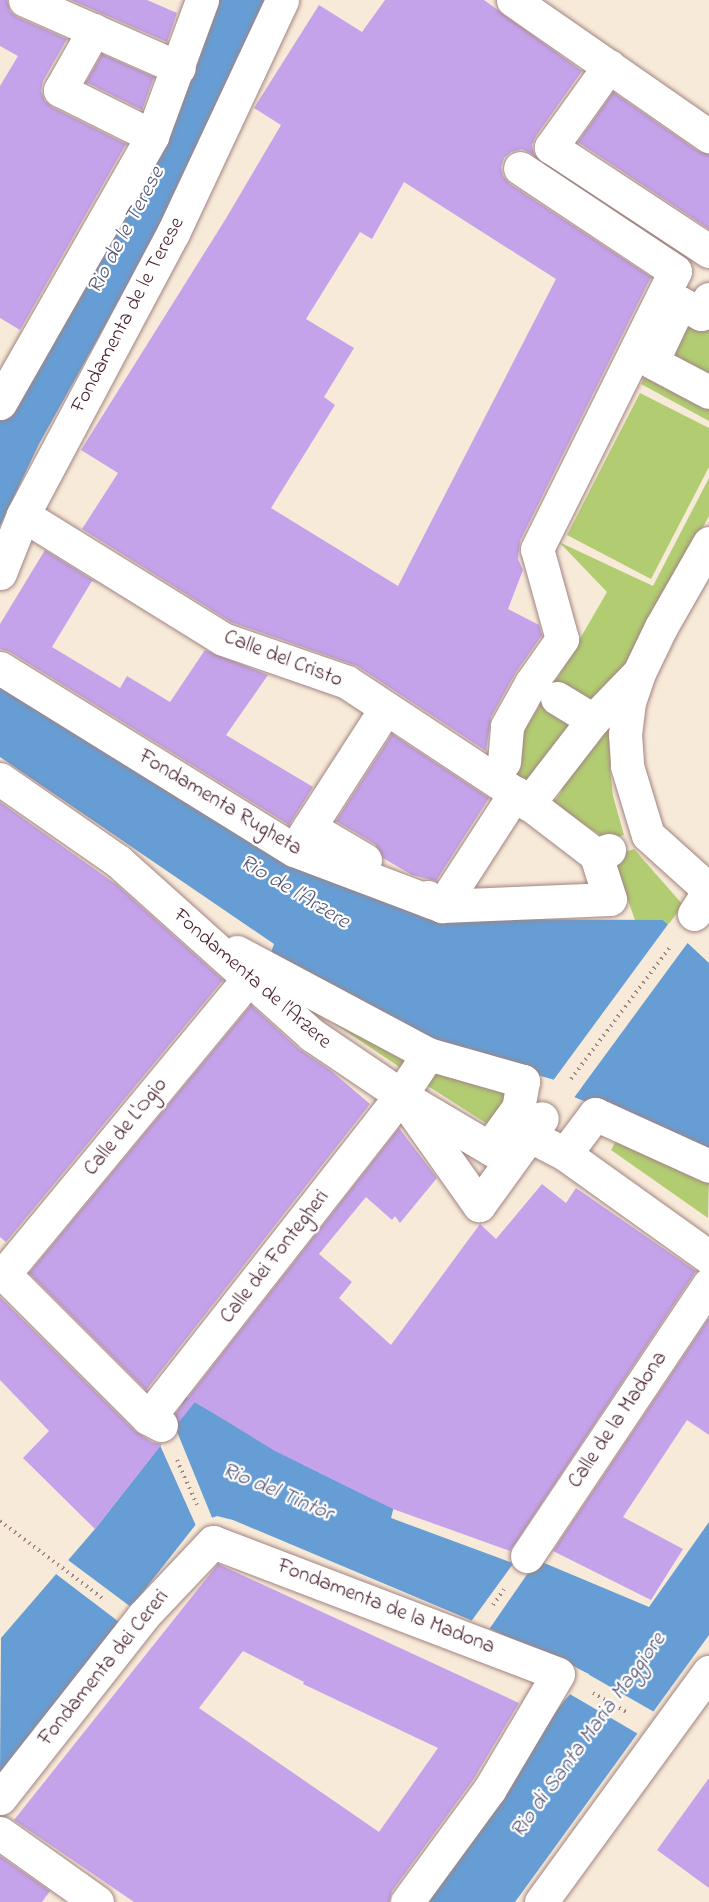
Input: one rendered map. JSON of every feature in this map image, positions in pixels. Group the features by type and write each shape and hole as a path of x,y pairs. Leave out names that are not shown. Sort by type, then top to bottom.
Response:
{"street":[{"path":"25,0 179,68"},
{"path":"0,403 152,136 179,68 202,0"},
{"name":"Fondamenta de le Terese","path":"0,573 23,515 173,232 282,0"},
{"name":"Fondamenta de le Terese","path":"255,57 299,0"},
{"path":"513,0 709,136"},
{"path":"94,30 60,90 152,136"},
{"path":"609,66 551,147 603,205 675,271 652,362 709,392"},
{"path":"519,168 709,251"},
{"path":"504,762 507,726 543,690 562,639 537,549 661,326 680,303 701,314 709,300"},
{"name":"Calle del Cristo","path":"23,515 224,639 347,682 522,798 620,845 704,898"},
{"path":"620,845 635,797 626,756 625,734 629,702 639,673 661,627 709,543"},
{"name":"Fondamenta Rugheta","path":"0,668 302,839 442,906 610,898 620,845"},
{"path":"442,906 522,798 639,673"},
{"path":"543,690 593,720"},
{"path":"302,839 386,708"},
{"name":"Fondamenta de l'Arzere","path":"0,779 118,861 196,930 252,971 312,1035 401,1095 479,1205 514,1132"},
{"path":"252,971 334,1004 428,1054 523,1081 514,1132"},
{"name":"Calle de L'Ogio","path":"157,1415 90,1359 4,1274 252,971"},
{"path":"312,1035 334,1004"},
{"name":"Calle dei Fontegheri","path":"157,1415 401,1095 428,1054"},
{"path":"401,1095 514,1132 572,1159 707,1247"},
{"path":"572,1159 595,1114 709,1166"},
{"path":"514,1132 707,1247"},
{"name":"Calle de la Madona","path":"527,1556 709,1284"},
{"name":"Fondamenta dei Cereri","path":"0,1798 137,1624 213,1542"},
{"name":"Fondamenta de la Madona","path":"213,1542 558,1674"},
{"path":"541,1902 709,1672"},
{"path":"407,1902 489,1790 558,1674"},
{"path":"0,1833 97,1902"}],"path":[{"path":"514,1132 704,898"},
{"path":"157,1415 213,1542"},
{"path":"0,1521 137,1624"},
{"path":"470,1639 527,1556"},
{"path":"558,1674 665,1733"}],"green space":[{"path":"685,316 709,323 709,385 662,360"},
{"path":"649,369 709,400 709,421 641,384"},
{"path":"640,393 709,428 709,467 651,579 567,535"},
{"path":"709,478 709,516 616,689 596,710 555,682 607,592 559,542 653,586"},
{"path":"544,699 587,721 530,792 515,779 524,730"},
{"path":"612,711 610,768 613,796 624,835 608,840 553,804 562,791 559,788"},
{"path":"634,849 683,905 668,925 663,920 635,920 612,856"},
{"path":"340,1015 417,1056 407,1072 335,1024"},
{"path":"432,1062 513,1094 489,1125 420,1081"},
{"path":"620,1134 709,1175 708,1218 611,1150"}],"water":[{"name":"Rio de le Terese","path":"211,0 268,0 151,243 39,444 0,526 0,415"},
{"name":"Rio de l'Arzere","path":"0,675 291,860 427,919 663,920 709,963 709,1151 574,1097 581,1088 422,1040 270,955 274,944 0,757"},
{"path":"186,1397 304,1465 373,1499 394,1506 391,1518 526,1568 537,1560 649,1607 709,1522 709,1635 515,1902 419,1902 563,1702 589,1674 468,1619 233,1520 217,1516 197,1523 0,1774 1,1638 95,1529 160,1446"}],"pier":[{"path":"669,923 689,941 573,1099 572,1096 576,1089 552,1082"},
{"path":"171,1417 213,1520 197,1528 159,1443"},
{"path":"68,1560 135,1610 123,1625 56,1574"},
{"path":"537,1560 488,1631 470,1623 515,1561"},
{"path":"572,1665 656,1713 640,1735 568,1693 584,1674 571,1667"}],"building":[{"path":"0,0 7,0 10,11 17,17 67,39 43,81 41,91 45,101 52,107 126,144 20,330 0,318 0,86 18,56 0,46"},
{"path":"71,0 147,0 177,13 167,42"},
{"path":"385,0 484,0 582,71 536,136 532,145 534,155 522,149 511,152 504,158 501,167 503,176 510,184 651,277 520,541 518,559 523,570 508,609 539,625 542,635 516,672 491,717 486,751 357,666 231,622 82,529 118,473 81,450 225,220 281,125 254,108 319,5 362,32","holes":["404,182 556,279 398,586 271,508 335,405 324,397 354,348 306,319 360,232 372,239"]},
{"path":"102,54 154,77 142,110 86,82"},
{"path":"613,92 698,151 709,154 709,229 578,142"},
{"path":"45,550 99,584 92,581 52,647 120,688 127,676 170,702 205,650 268,675 226,735 313,787 289,825 10,652 0,649 0,624"},
{"path":"392,734 489,798 436,881 412,875 383,858 375,844 336,821"},
{"path":"0,802 117,885 223,980 6,1242 0,1237"},
{"path":"251,1005 299,1049 330,1070 370,1104 146,1390 29,1273"},
{"path":"399,1128 437,1178 400,1223 395,1216 392,1220 366,1197 319,1254 352,1282 339,1298 391,1345 480,1224 496,1239 542,1184 566,1203 576,1188 696,1271 510,1551 393,1509 275,1451 195,1402 179,1422 175,1414"},
{"path":"0,1297 135,1431 152,1442 162,1444 95,1529 23,1458 49,1431 0,1380"},
{"path":"709,1318 709,1435 687,1420 623,1517 683,1549 651,1600 553,1551"},
{"path":"218,1564 519,1703 473,1780 392,1891 389,1902 134,1902 14,1820","holes":["243,1651 304,1682 303,1684 438,1748 379,1832 199,1708"]},
{"path":"709,1778 709,1888 657,1850"},
{"path":"0,1856 50,1891 42,1902 0,1902"}],"water label":[{"name":"Rio del Tintòr","path":"277,1493"},
{"name":"Rio di Santa Maria Maggiore","path":"589,1736"}]}
